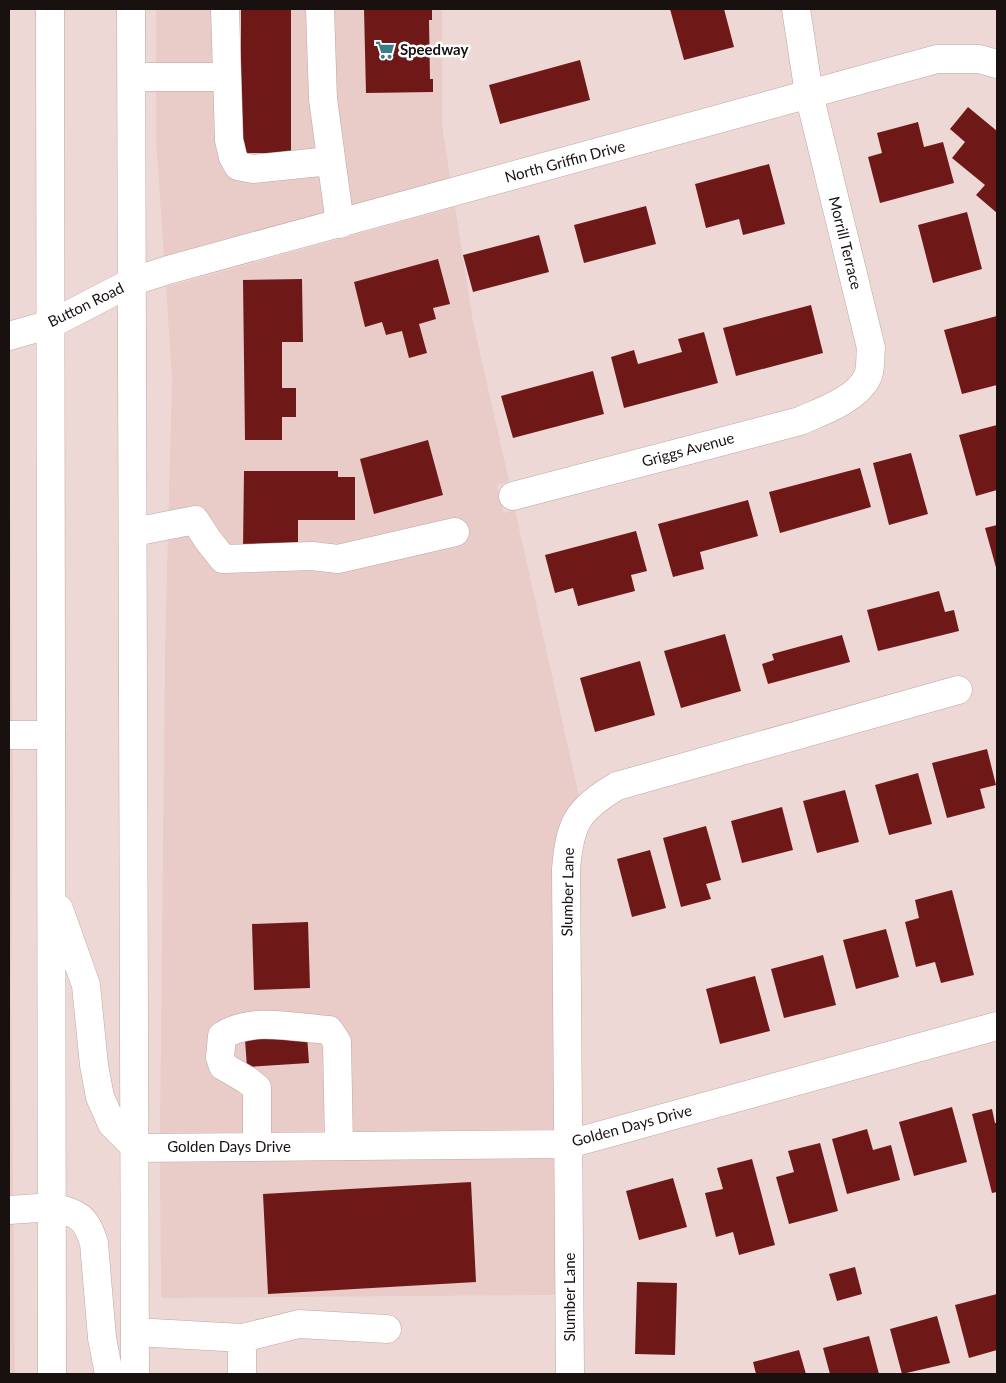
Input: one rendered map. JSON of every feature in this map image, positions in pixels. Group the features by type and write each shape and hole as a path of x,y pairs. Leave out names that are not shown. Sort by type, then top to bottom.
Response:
{"street":[{"path":"50,9 52,1374"},
{"path":"131,9 134,281 135,1374"},
{"path":"225,9 230,140 233,157 238,166 253,168 330,161"},
{"path":"320,9 323,99 340,224"},
{"name":"Morrill Terrace","path":"796,9 810,94 871,348 868,375 857,390"},
{"name":"North Griffin Drive","path":"134,281 937,59 979,59 997,64"},
{"path":"132,77 227,77"},
{"name":"Button Road","path":"9,336 51,324 134,281"},
{"name":"Griggs Avenue","path":"513,496 800,421 832,407 857,390"},
{"path":"134,532 195,520 223,559 312,556 338,559 455,532"},
{"name":"Slumber Lane","path":"570,1374 566,869 569,839 576,820 595,799 616,786 958,690"},
{"path":"9,735 51,735"},
{"path":"51,889 86,985 94,1065 100,1097 112,1124 136,1148"},
{"path":"257,1146 257,1088 223,1066 220,1056 222,1036 233,1028 253,1025 329,1030 337,1042 339,1146"},
{"name":"Golden Days Drive","path":"136,1148 569,1144 997,1026"},
{"path":"9,1210 53,1207 78,1214 90,1229 94,1243 102,1338 109,1374"},
{"path":"135,1332 242,1338 299,1324 387,1329"},
{"path":"242,1338 242,1374"}],"shaded area":[{"path":"156,9 442,9 442,124 450,178 164,257 156,138"},
{"path":"455,207 473,322 509,481 497,485 504,513 515,510 579,796 565,813 557,832 553,867 556,1129 160,1133 165,654 172,379 166,287"},
{"path":"9,410 13,782 11,991 15,1374 9,1374"},
{"path":"556,1158 557,1295 161,1298 160,1162"}],"building":[{"path":"241,9 291,9 291,153 241,153"},
{"path":"364,9 432,9 432,20 429,20 430,79 433,79 433,92 366,93"},
{"path":"670,9 724,9 734,47 684,60"},
{"path":"580,60 590,100 500,124 489,85"},
{"path":"968,107 997,131 997,213 976,195 985,185 952,158 965,142 950,129"},
{"path":"918,122 924,147 943,142 954,183 880,203 868,157 882,153 877,133"},
{"path":"769,164 785,224 743,235 739,219 706,228 695,184"},
{"path":"646,206 656,244 584,263 574,225"},
{"path":"967,212 982,269 933,283 918,225"},
{"path":"539,235 549,272 473,292 463,255"},
{"path":"438,259 450,304 433,308 436,319 419,324 427,353 409,358 402,331 386,335 382,322 365,327 354,282"},
{"path":"302,279 303,342 282,342 282,388 296,388 296,417 282,417 282,440 245,440 243,280"},
{"path":"811,305 823,353 736,376 723,328"},
{"path":"997,316 997,385 962,394 944,330"},
{"path":"704,332 718,383 624,408 611,357 634,350 638,364 682,352 678,339"},
{"path":"593,371 604,414 513,438 501,396"},
{"path":"997,425 997,490 976,496 959,435"},
{"path":"428,440 443,495 374,514 360,459"},
{"path":"911,453 928,514 889,525 873,463"},
{"path":"860,468 871,507 780,533 769,492"},
{"path":"244,471 338,471 338,477 355,477 355,520 298,520 298,549 243,549"},
{"path":"748,500 758,536 700,552 704,569 673,577 658,524"},
{"path":"997,525 997,571 985,528"},
{"path":"636,531 647,571 631,575 635,591 578,606 573,588 555,593 545,555"},
{"path":"939,591 945,612 954,610 959,631 878,651 867,610"},
{"path":"725,634 741,691 681,708 664,651"},
{"path":"842,635 850,662 768,684 762,664 774,660 772,654"},
{"path":"640,661 655,715 595,732 580,678"},
{"path":"987,749 996,785 980,789 985,808 947,818 932,763"},
{"path":"918,773 932,824 889,835 875,785"},
{"path":"845,790 859,842 817,853 803,801"},
{"path":"782,807 793,850 742,863 731,821"},
{"path":"706,826 721,880 706,884 711,899 681,907 663,838"},
{"path":"650,850 666,908 632,917 617,859"},
{"path":"952,890 974,975 941,983 935,962 916,967 905,922 919,918 915,900"},
{"path":"308,922 310,988 254,990 252,924"},
{"path":"886,929 899,977 856,989 843,940"},
{"path":"823,955 836,1005 784,1018 771,969"},
{"path":"755,976 770,1031 720,1044 706,989"},
{"path":"307,1035 309,1063 247,1067 245,1040"},
{"path":"952,1107 967,1162 914,1176 899,1122"},
{"path":"992,1109 995,1123 997,1123 997,1192 992,1193 972,1114"},
{"path":"867,1129 873,1150 891,1145 900,1180 847,1194 832,1139"},
{"path":"820,1143 838,1211 789,1224 776,1177 794,1172 788,1151"},
{"path":"752,1159 775,1245 739,1255 733,1232 716,1237 705,1193 723,1189 717,1168"},
{"path":"673,1178 687,1227 639,1240 626,1191"},
{"path":"471,1182 476,1282 268,1294 263,1194"},
{"path":"855,1267 862,1294 837,1301 829,1274"},
{"path":"637,1282 677,1283 675,1355 635,1354"},
{"path":"997,1294 997,1350 969,1358 955,1305"},
{"path":"937,1316 950,1363 902,1374 890,1329"},
{"path":"869,1336 879,1374 830,1374 823,1348"},
{"path":"799,1350 806,1374 756,1374 753,1362"}],"place":[{"name":"Speedway","path":"385,50"}]}
